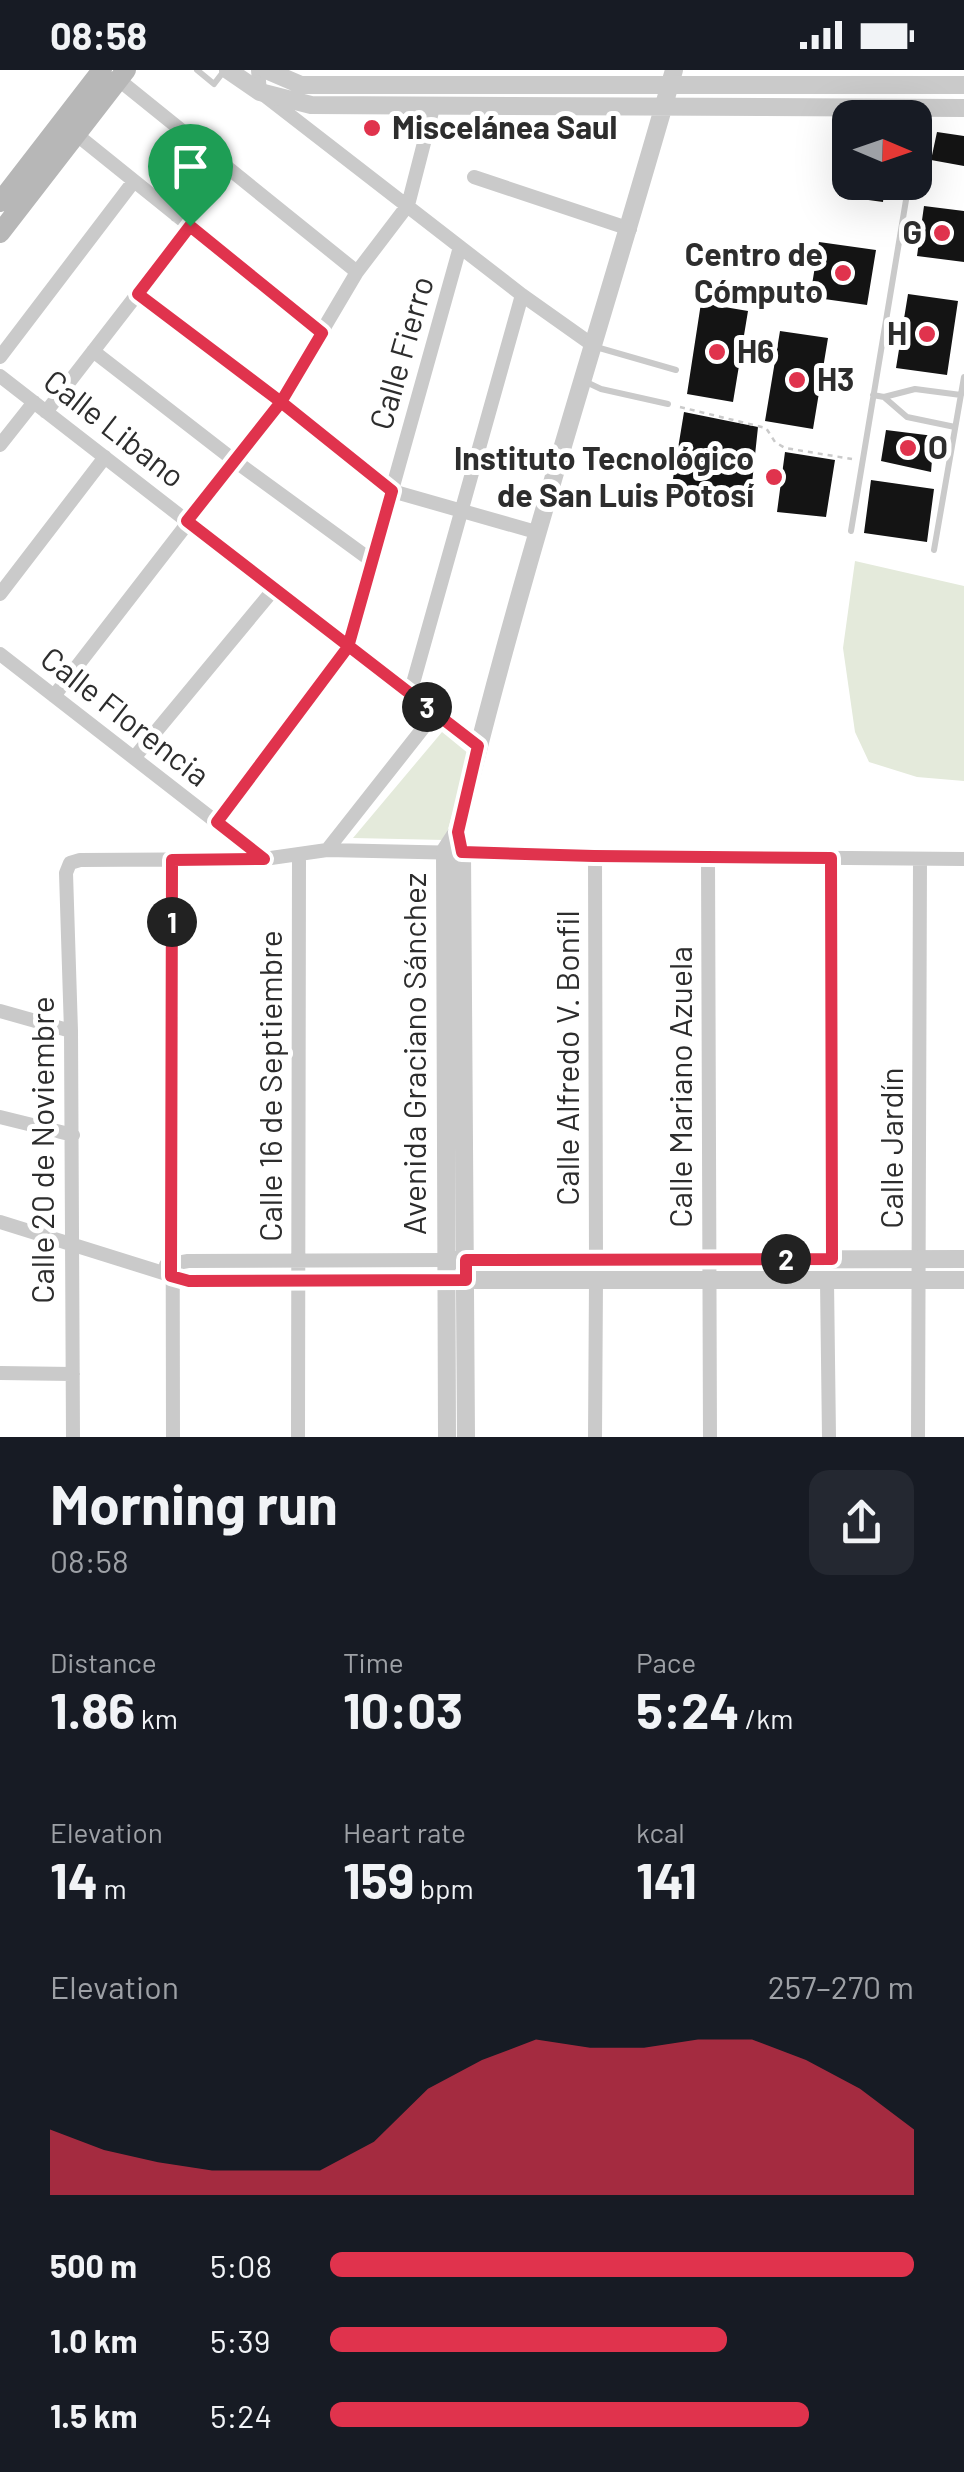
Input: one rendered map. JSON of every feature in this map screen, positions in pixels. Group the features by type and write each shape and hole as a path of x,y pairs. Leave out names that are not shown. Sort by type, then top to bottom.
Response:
{"main road":[{"path":"0,234 77,135 115,73"},
{"path":"0,202 115,73"}],"street":[{"path":"227,70 594,346"},
{"path":"260,92 262,70 301,85 672,77 964,85"},
{"path":"115,73 358,272"},
{"path":"454,851 536,532 630,229 672,77"},
{"path":"352,85 352,104"},
{"path":"260,92 312,105 832,108"},
{"path":"54,696 281,402 358,272 408,205 434,104"},
{"path":"932,108 964,108"},
{"path":"77,135 322,333"},
{"path":"176,215 223,164"},
{"path":"474,177 630,229"},
{"path":"0,357 134,181"},
{"path":"46,412 190,226"},
{"name":"Calle Fierro","path":"348,647 460,246"},
{"path":"138,294 392,491 536,532"},
{"path":"410,694 522,295"},
{"path":"93,351 372,561"},
{"name":"Calle Libano","path":"0,376 478,746"},
{"path":"0,444 34,402"},
{"path":"0,594 106,458"},
{"path":"134,758 274,588"},
{"path":"217,822 348,647"},
{"name":"Calle Florencia","path":"0,654 264,859"},
{"path":"327,850 435,714"},
{"path":"174,1437 172,860 264,859 327,850 964,859"},
{"name":"Avenida Graciano Sánchez","path":"454,851 464,1063 466,1437"},
{"name":"Avenida Graciano Sánchez","path":"447,1437 443,1064 454,851"},
{"name":"Calle 16 de Septiembre","path":"298,1437 299,856"},
{"name":"Calle Alfredo V. Bonfil","path":"594,856 596,1260"},
{"name":"Calle Mariano Azuela","path":"708,857 710,1437"},
{"path":"831,858 832,1259"},
{"name":"Calle Jardín","path":"918,1437 920,859"},
{"name":"Calle 20 de Noviembre","path":"73,1437 71,1030 66,873 70,864 80,860 172,860"},
{"path":"0,1011 71,1030"},
{"path":"443,1064 464,1063"},
{"path":"0,1117 72,1135"},
{"path":"0,1222 72,1246 171,1270 298,1260 964,1259"},
{"path":"171,1270 189,1281 964,1280"},
{"path":"596,1280 596,1437"},
{"path":"828,1281 828,1437"},
{"path":"0,1373 73,1374"}],"lane":[{"path":"196,70 214,84 227,70"},
{"path":"851,531 905,200"},
{"path":"594,346 676,370"},
{"path":"934,550 964,377"},
{"path":"582,380 601,389 668,404"},
{"path":"873,395 884,397 915,388 961,394"},
{"path":"884,397 907,416 956,427"}],"path":[{"path":"668,404 766,428 774,442 785,448 864,461"}],"green space":[{"path":"855,561 964,586 964,781 917,777 869,762 855,732 843,648"},
{"path":"442,732 469,754 445,840 353,838"}],"building":[{"path":"937,132 964,136 964,166 932,160"},
{"name":"G","path":"924,206 964,211 964,262 917,256"},
{"name":"Centro de Cómputo","path":"819,242 876,250 867,305 810,297"},
{"name":"H","path":"908,294 958,301 947,375 896,368"},
{"name":"H6","path":"701,303 748,311 733,402 687,394"},
{"name":"H3","path":"780,331 828,338 813,429 765,421"},
{"path":"684,412 758,427 750,502 671,491"},
{"name":"O","path":"886,430 934,436 931,472 881,461"},
{"path":"785,452 835,460 826,517 777,512"},
{"path":"871,480 934,489 927,542 864,533"}],"place":[{"name":"Miscelánea Saul","path":"372,128"},
{"name":"G","path":"942,233"},
{"name":"Centro de Cómputo","path":"843,273"},
{"name":"H","path":"927,334"},
{"name":"H6","path":"717,352"},
{"name":"H3","path":"797,380"},
{"name":"O","path":"908,448"},
{"name":"Instituto Tecnológico de San Luis Potosí","path":"774,477"}],"route":[{"path":"190,226 138,294 281,402 187,521 348,647 478,746 458,832 462,852 831,858 832,1259 466,1260 466,1280 189,1281 171,1276 172,860 264,859 217,822 348,647 392,491 281,402 322,333 190,226"}]}
